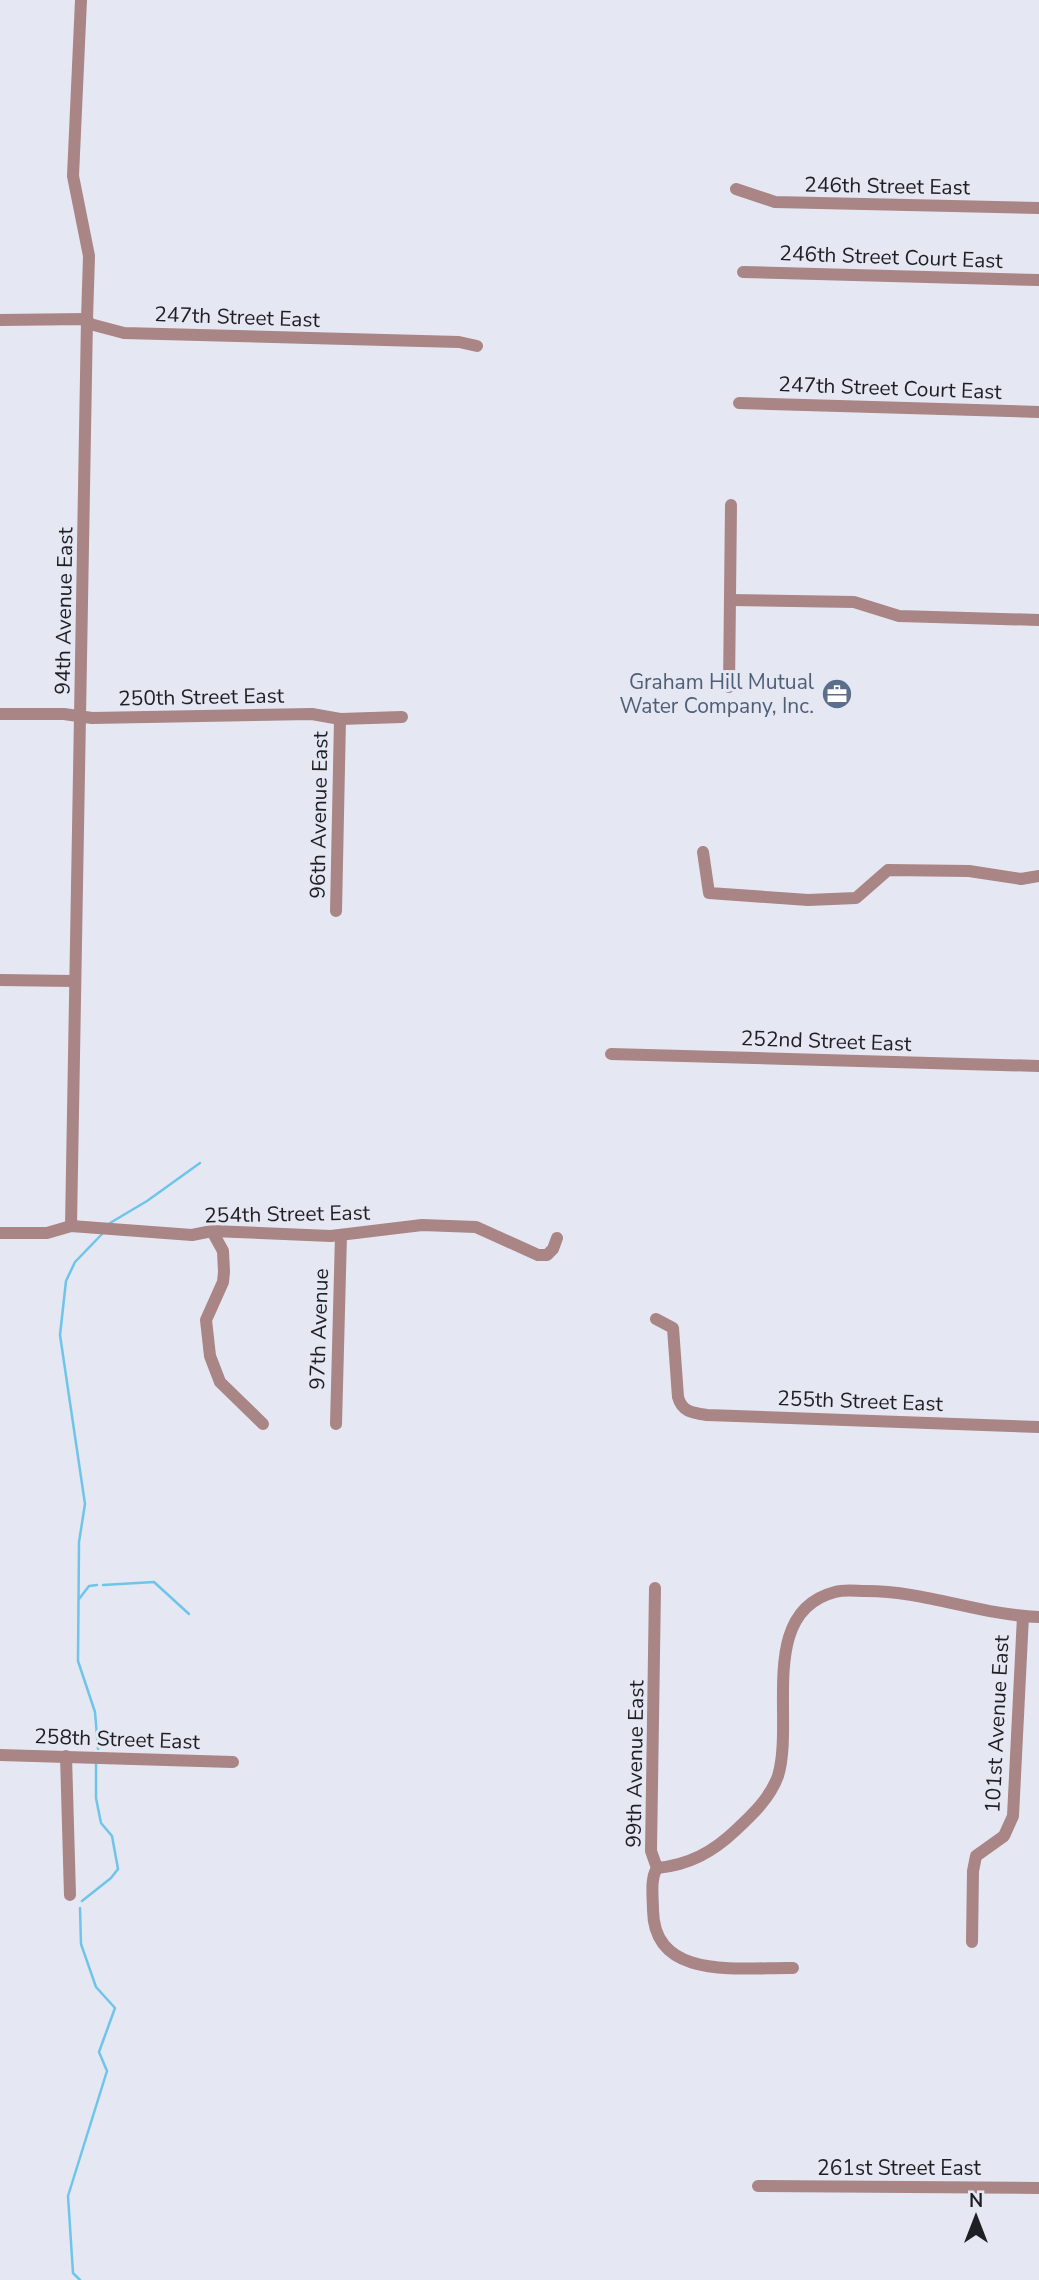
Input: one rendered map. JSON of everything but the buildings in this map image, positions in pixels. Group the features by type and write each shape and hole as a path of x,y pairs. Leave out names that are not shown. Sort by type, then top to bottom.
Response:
{"street":[{"name":"94th Avenue East","path":"71,1226 89,256 73,176 81,0"},
{"name":"246th Street East","path":"736,188 775,202 1039,208"},
{"name":"246th Street Court East","path":"743,272 1039,280"},
{"name":"247th Street East","path":"0,320 87,319 90,324 124,333 459,342 477,346"},
{"name":"247th Street Court East","path":"739,403 1039,412"},
{"path":"729,687 731,505"},
{"path":"730,600 854,602 899,616 1039,620"},
{"name":"250th Street East","path":"0,713 92,718 312,714 340,719 402,717"},
{"name":"96th Avenue East","path":"337,911 340,719"},
{"path":"703,852 708,891 725,896 856,898 870,890 888,870 902,868 970,871 1021,879 1039,876"},
{"path":"0,980 74,981"},
{"name":"252nd Street East","path":"611,1054 1039,1066"},
{"name":"254th Street East","path":"0,1233 47,1233 71,1226 192,1235 212,1231 341,1236 422,1225 476,1227 538,1255 547,1255 554,1249 557,1238"},
{"path":"212,1231 223,1251 224,1272 223,1282 206,1320 210,1356 220,1382 263,1424"},
{"name":"97th Avenue","path":"336,1424 337,1289 341,1236"},
{"name":"255th Street East","path":"656,1319 670,1325 675,1334 678,1397 681,1406 707,1415 1039,1427"},
{"name":"99th Avenue East","path":"655,1588 651,1852 657,1868 653,1897 653,1930 656,1938 678,1958 702,1966 793,1968"},
{"path":"657,1868 685,1863 711,1852 747,1819 773,1789 782,1758 784,1671 789,1638 796,1618 808,1605 836,1591 875,1591 919,1595 1000,1615 1039,1617"},
{"name":"101st Avenue East","path":"972,1942 973,1871 976,1856 1004,1836 1012,1823 1023,1616"},
{"name":"258th Street East","path":"0,1755 233,1762"},
{"path":"66,1756 70,1895"},
{"name":"261st Street East","path":"758,2186 1039,2188"}],"waterway":[{"path":"110,1223 147,1201 200,1163"},
{"path":"98,1749 95,1712 78,1661 79,1542 85,1504 60,1335 66,1281 75,1262 103,1233"},
{"path":"103,1585 154,1582 189,1614"},
{"path":"79,1599 89,1586 97,1585"},
{"path":"82,1901 118,1869 112,1836 101,1823 96,1798 96,1764"},
{"path":"80,1908 81,1944 96,1987 115,2008 99,2052 107,2071 68,2196 73,2273 80,2280"}],"place":[{"name":"Graham Hill Mutual Water Company, Inc.","path":"837,694"}]}
